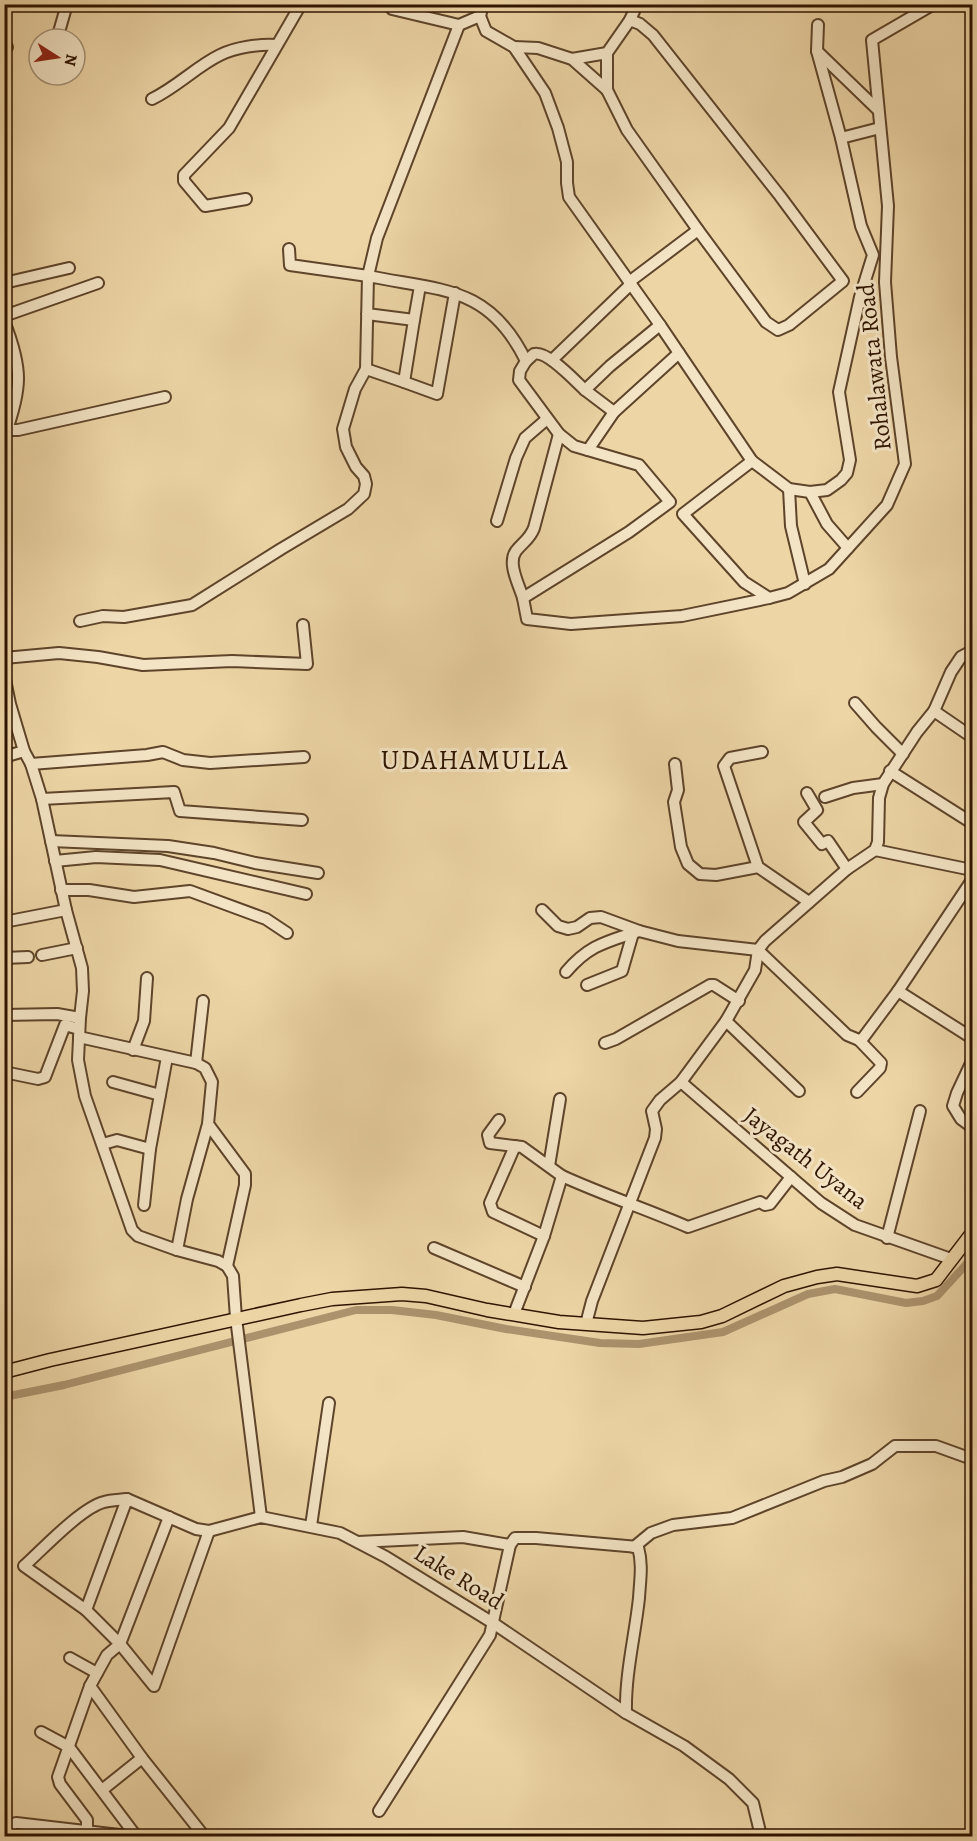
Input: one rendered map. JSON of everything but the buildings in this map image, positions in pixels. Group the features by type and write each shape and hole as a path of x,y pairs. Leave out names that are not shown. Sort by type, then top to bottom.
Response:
{"main road":[{"path":"4,1372 237,1323 332,1299 402,1293 559,1322 643,1328 701,1322 722,1316 784,1286 837,1274 917,1286 936,1280 972,1233"}],"street":[{"path":"60,27 67,4"},
{"path":"246,199 205,206 184,181 184,176 229,128 301,4"},
{"path":"607,90 607,53 630,20 635,9 634,4"},
{"name":"Rohalawata Road","path":"523,598 527,619 571,624 682,616 769,598 788,593 829,569 887,505 905,464 891,357 885,282 888,206 872,40 934,4"},
{"path":"392,9 459,25"},
{"path":"80,621 103,616 124,617 192,606 348,509 364,494 366,484 364,476 356,467 346,447 344,429 355,390 366,369 368,276 377,238 455,31 459,25 482,10 486,31 514,47 545,93 567,162 569,197 660,325 752,461 789,489 810,492 827,490 841,480 847,473 850,460 839,392 860,297 873,255 861,225 818,51 818,25"},
{"path":"514,47 538,48 572,59 607,90 627,130 766,322 778,330 789,325 843,281 780,196 653,35 640,24 630,20"},
{"path":"152,99 221,54 261,44 276,45"},
{"path":"818,51 878,109"},
{"path":"572,59 607,53"},
{"path":"841,138 880,128"},
{"path":"552,360 630,283 698,230"},
{"path":"289,249 290,265 368,276 455,293 469,298 501,322 516,339 526,361"},
{"path":"4,283 69,268"},
{"path":"4,316 98,283"},
{"path":"404,382 420,286"},
{"path":"366,369 437,394 455,293"},
{"path":"367,314 414,320"},
{"path":"4,321 12,342 19,375 19,391 6,433"},
{"path":"585,390 660,325"},
{"path":"588,450 614,412 679,353"},
{"path":"614,412 542,354 534,354 520,371 519,380 559,434 574,446 639,465 744,582 769,598"},
{"path":"6,433 165,397"},
{"path":"497,521 516,458 525,438 547,419"},
{"path":"559,434 531,537 515,553 512,560 523,598 629,532 670,502"},
{"path":"683,514 752,461"},
{"path":"789,489 791,526 805,584"},
{"path":"810,492 827,524 848,548"},
{"path":"4,658 59,653 98,657 143,666 232,661 307,664 303,625"},
{"path":"586,1324 592,1301 655,1138 656,1129 652,1111 660,1100 681,1082 726,1021 755,970 758,950 765,941 847,869 874,850 878,842 879,798 883,784 917,732 934,711 951,672 961,657 972,651"},
{"path":"5,678 7,705 31,764 42,799 61,890 82,968 83,991 78,1060 86,1096 132,1230 138,1236 218,1261 227,1266 233,1276 261,1517 209,1531 196,1529 127,1499 103,1502 74,1521 24,1566 86,1610 120,1644 154,1686 209,1531"},
{"path":"855,703 903,753"},
{"path":"934,711 972,736"},
{"path":"4,757 24,751"},
{"path":"31,764 164,752 183,760 210,763 304,758"},
{"path":"762,752 730,759 724,766 758,867 809,902"},
{"path":"675,764 678,790 674,802 681,848 688,864 700,874 716,875 758,867"},
{"path":"890,771 972,823"},
{"path":"825,797 853,788 883,784"},
{"path":"42,799 174,792 180,811 302,820"},
{"path":"807,793 817,810 804,822 822,844 828,841 847,869"},
{"path":"51,841 168,846 318,873"},
{"path":"874,850 972,870"},
{"path":"55,861 96,857 160,860 306,894"},
{"path":"859,1040 863,1038 898,991 972,880"},
{"path":"61,890 89,890 134,897 190,891 266,919 287,933"},
{"path":"4,922 66,910"},
{"path":"542,910 558,926 568,929 578,927 590,918 601,917 636,932 678,941 758,950 848,1035 859,1040 881,1064 880,1068 857,1092"},
{"path":"566,972 590,948 636,932"},
{"path":"587,985 622,972 636,932"},
{"path":"42,955 77,948"},
{"path":"4,958 28,957"},
{"path":"133,1050 144,1021 147,978"},
{"path":"605,1043 710,986 714,985 739,1001"},
{"path":"898,991 972,1038"},
{"path":"196,1063 203,1001"},
{"path":"4,1016 57,1014 79,1028"},
{"path":"726,1021 799,1091"},
{"path":"4,1072 38,1079 45,1077 65,1025 79,1028 133,1050 196,1063 205,1068 212,1082 208,1124 177,1250"},
{"path":"144,1205 150,1149 167,1058"},
{"path":"972,1061 953,1106 960,1119 972,1127"},
{"path":"113,1082 160,1095"},
{"name":"Jayagath Uyana","path":"681,1082 821,1203 855,1225 951,1259"},
{"path":"549,1166 560,1099"},
{"path":"887,1238 920,1111"},
{"path":"499,1120 488,1135 490,1143 522,1147 562,1176 688,1227 760,1202 765,1205 770,1204 791,1177"},
{"path":"208,1124 245,1174 245,1185 227,1266"},
{"path":"103,1144 117,1140 150,1149"},
{"path":"515,1146 490,1203 490,1208 493,1212 544,1236"},
{"path":"514,1314 544,1236 562,1176"},
{"path":"434,1248 525,1287"},
{"path":"311,1526 329,1403"},
{"path":"634,1547 651,1533 674,1525 732,1518 824,1481 842,1477 872,1464 895,1446 936,1446 972,1459"},
{"path":"86,1610 127,1499"},
{"path":"88,1835 87,1820 60,1784 58,1777 90,1686 107,1655 120,1644 169,1517"},
{"name":"Lake Road","path":"261,1517 340,1533 386,1557 493,1623 626,1713 684,1746 729,1779 753,1803 761,1836"},
{"path":"357,1542 463,1537 510,1545"},
{"path":"379,1811 490,1635 510,1545 515,1538 638,1547 642,1562 636,1624 625,1688 626,1713"},
{"path":"70,1658 97,1673"},
{"path":"90,1686 142,1758 204,1836"},
{"path":"42,1732 69,1747 136,1836"},
{"path":"102,1791 142,1758"},
{"path":"8,1836 11,1825 16,1823 88,1835 103,1832 128,1836"}],"waterway":[{"path":"4,1397 64,1385 356,1310 392,1310 436,1315 506,1329 600,1343 639,1344 723,1332 808,1294 835,1289 906,1303 923,1301 937,1296 972,1258"}],"district":[{"name":"UDAHAMULLA","path":"475,760"}]}
